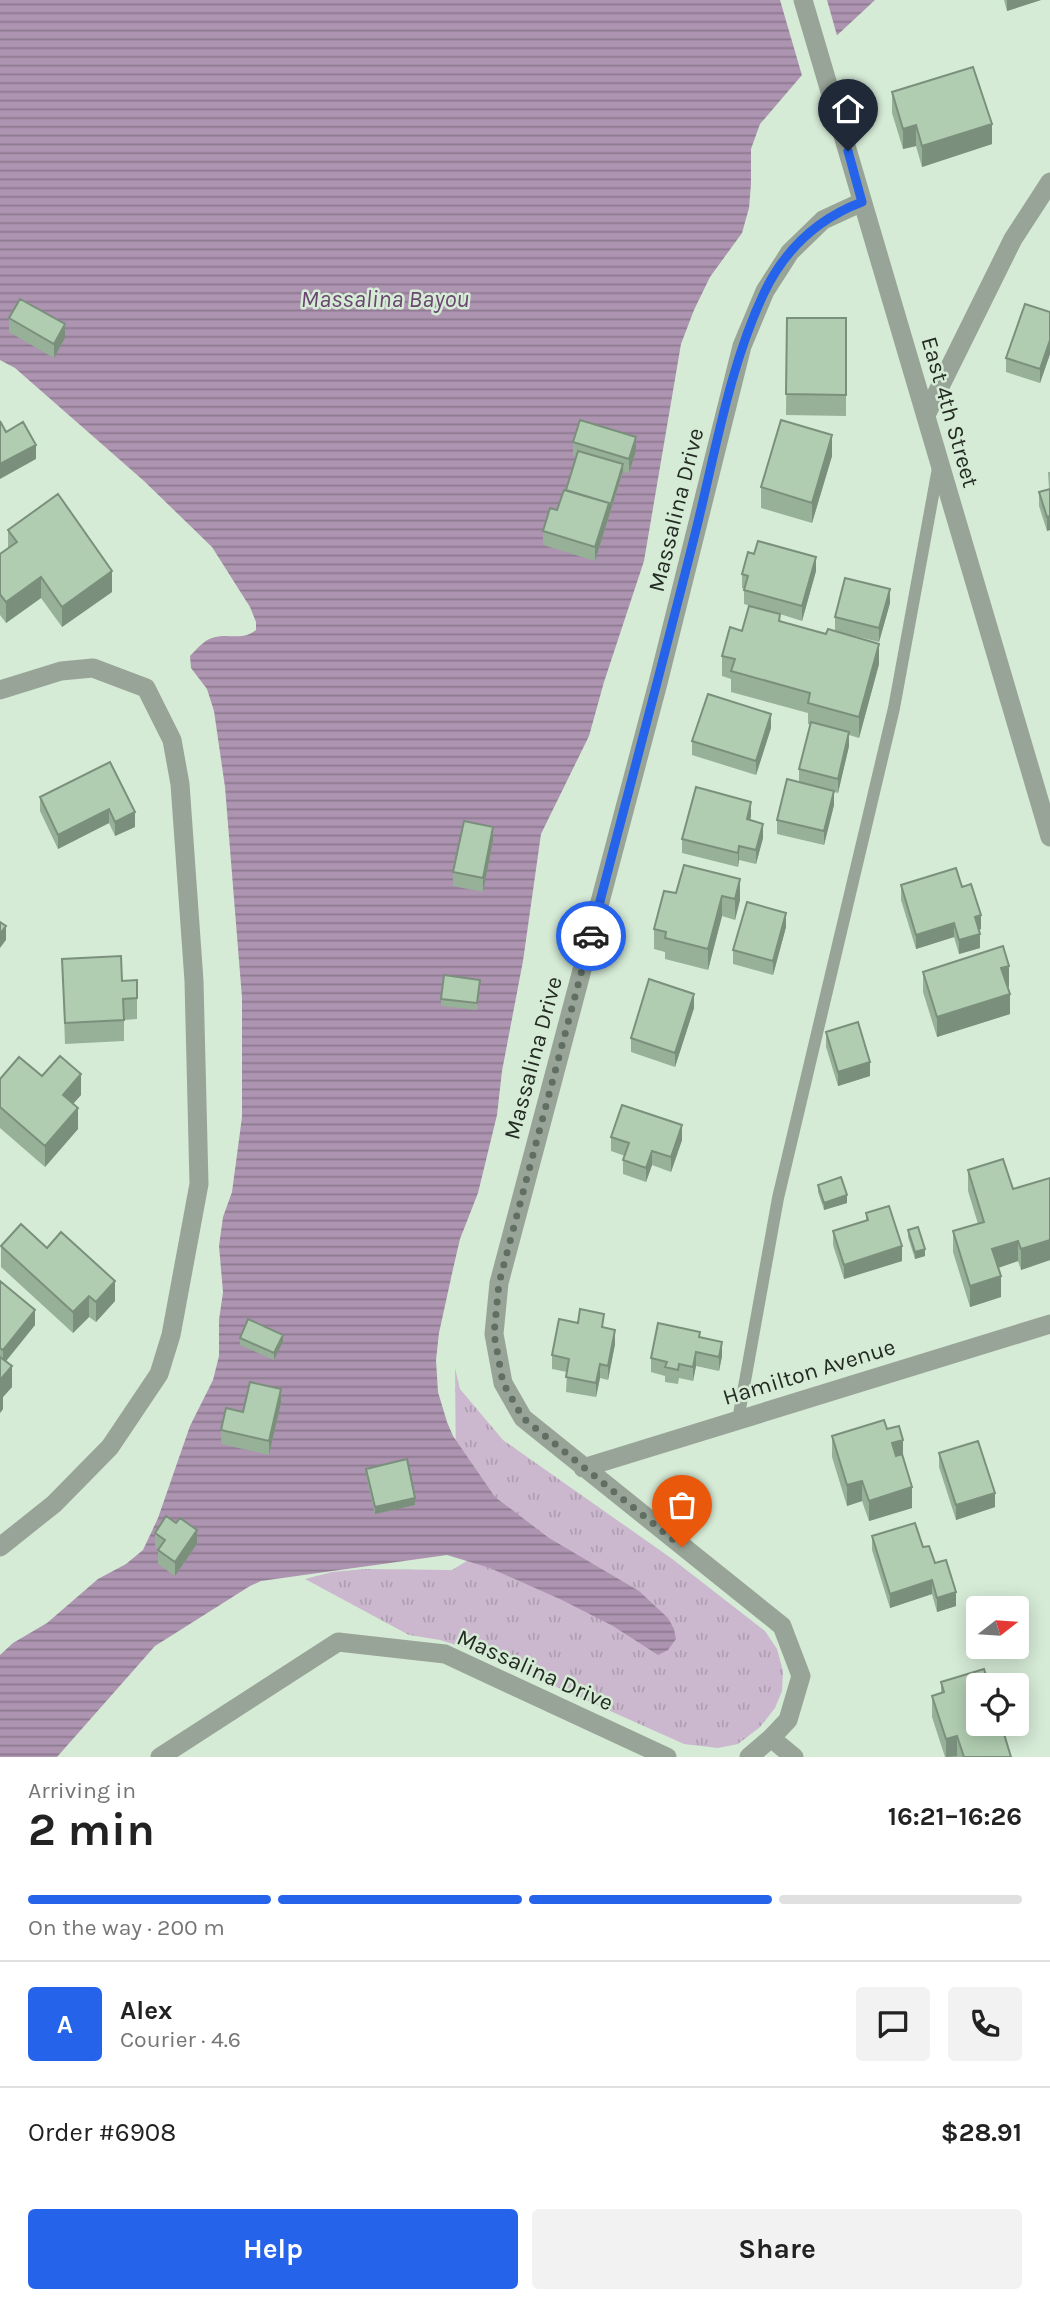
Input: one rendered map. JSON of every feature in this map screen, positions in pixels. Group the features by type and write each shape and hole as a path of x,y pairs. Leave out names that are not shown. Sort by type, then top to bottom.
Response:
{"street":[{"name":"East 4th Street","path":"803,0 1050,837"},
{"path":"926,415 1013,239 1050,182"},
{"name":"Massalina Drive","path":"749,1757 788,1720 801,1676 782,1626 523,1418 503,1383 494,1334 499,1283 658,683 742,346 765,291 790,252 823,220 862,202"},
{"path":"0,690 61,671 93,668 146,688 172,740 180,784 194,981 199,1185 170,1335 159,1374 110,1447 54,1504 0,1547"},
{"name":"Hamilton Avenue","path":"583,1468 1050,1324"},
{"name":"Massalina Drive","path":"160,1757 338,1642 445,1654 667,1757"},
{"path":"771,1738 794,1757"}],"lane":[{"path":"738,1420 778,1198 894,708 939,462"}],"green space":[{"path":"455,1368 460,1389 503,1440 671,1558 765,1631 777,1649 783,1671 782,1691 775,1708 760,1727 738,1744 718,1748 684,1744 476,1651 440,1640 409,1635 305,1579 332,1572 365,1569 452,1570 480,1553 456,1467"}],"water":[{"name":"Massalina Bayou","path":"0,0 875,0 832,40 760,124 751,149 749,208 742,233 710,277 681,344 644,561 589,736 541,834 497,1115 478,1193 460,1239 439,1333 436,1360 438,1392 453,1436 495,1497 549,1538 639,1591 668,1618 676,1639 668,1650 658,1655 613,1626 562,1600 490,1568 447,1555 261,1581 155,1646 57,1757 0,1757 0,1655 13,1643 47,1623 98,1579 126,1564 143,1550 158,1518 190,1426 213,1380 219,1356 219,1320 223,1292 219,1246 223,1217 232,1192 242,1117 242,998 225,787 214,711 207,689 191,668 190,656 212,638 250,634 256,630 256,622 250,607 212,547 144,481 15,368 0,360"}],"pier":[{"path":"780,0 827,0 838,39 803,79"}],"building":[{"path":"973,67 992,124 922,146 916,125 903,129 892,92"},
{"path":"20,299 65,324 54,344 9,318"},
{"path":"1025,304 1050,312 1050,340 1040,369 1006,358"},
{"path":"787,318 846,318 846,395 786,394"},
{"path":"580,420 636,437 629,459 573,442"},
{"path":"781,420 832,435 812,503 761,487"},
{"path":"0,421 6,432 23,422 36,445 0,464"},
{"path":"578,451 623,464 609,510 609,503 566,490"},
{"path":"1050,489 1050,516 1047,517 1039,492"},
{"path":"564,490 609,503 595,547 543,531 550,508 557,510"},
{"path":"58,494 112,571 62,607 41,577 6,602 0,594 0,554 17,542 8,530"},
{"path":"758,541 816,557 802,606 744,590 748,576 742,574 748,552 754,554"},
{"path":"845,578 890,589 879,628 835,617"},
{"path":"749,606 780,614 779,621 826,634 828,629 879,644 859,717 808,703 810,693 731,671 735,659 722,656 730,627 742,631"},
{"path":"708,694 771,714 756,761 692,741"},
{"path":"811,722 849,732 838,779 799,769"},
{"path":"110,762 135,812 115,822 109,809 58,835 40,797"},
{"path":"787,779 834,791 824,831 777,820"},
{"path":"696,787 751,802 747,819 763,824 756,850 739,846 738,853 682,839"},
{"path":"464,821 493,827 483,878 453,872"},
{"path":"684,865 740,879 735,899 722,896 708,949 665,938 666,932 654,929 664,891 676,893"},
{"path":"956,868 962,887 971,884 981,915 975,917 980,934 959,940 954,923 916,935 901,885"},
{"path":"747,902 786,913 773,961 733,950"},
{"path":"0,922 6,926 0,934"},
{"path":"1003,946 1009,966 1001,968 1010,994 937,1017 923,972"},
{"path":"121,956 122,981 137,980 137,998 123,999 124,1020 65,1023 62,959"},
{"path":"444,975 480,980 477,1003 441,999"},
{"path":"649,979 694,994 675,1053 631,1038"},
{"path":"858,1022 870,1062 838,1072 826,1032"},
{"path":"60,1056 81,1074 63,1095 78,1108 45,1146 0,1107 0,1079 19,1057 42,1076"},
{"path":"622,1105 682,1125 671,1157 652,1151 646,1168 623,1160 629,1143 611,1137"},
{"path":"1003,1159 1013,1189 1050,1178 1050,1240 1021,1249 1018,1241 992,1249 1001,1276 970,1286 953,1231 984,1222 968,1170"},
{"path":"841,1177 847,1195 824,1203 818,1185"},
{"path":"889,1206 902,1246 844,1265 833,1231 868,1220 866,1213"},
{"path":"21,1224 47,1248 61,1232 115,1281 96,1302 89,1296 73,1312 1,1246"},
{"path":"918,1227 925,1249 915,1252 908,1230"},
{"path":"0,1281 35,1310 3,1350 0,1348"},
{"path":"580,1309 604,1314 602,1327 615,1330 608,1366 600,1364 596,1383 566,1377 569,1359 552,1355 559,1319 578,1323"},
{"path":"248,1319 283,1335 274,1353 240,1338"},
{"path":"658,1323 700,1332 699,1337 722,1342 719,1357 696,1352 693,1367 679,1364 678,1370 665,1367 667,1362 651,1358"},
{"path":"0,1357 12,1366 0,1380"},
{"path":"250,1382 281,1389 269,1441 221,1430 226,1408 243,1412"},
{"path":"884,1420 887,1429 899,1426 903,1440 892,1443 896,1456 902,1454 912,1487 869,1501 862,1481 847,1485 832,1436"},
{"path":"978,1441 995,1493 956,1505 939,1453"},
{"path":"407,1459 415,1498 375,1507 366,1469"},
{"path":"166,1516 176,1523 180,1518 197,1530 175,1562 158,1550 165,1540 155,1533"},
{"path":"915,1523 923,1547 929,1546 935,1563 946,1560 956,1592 937,1598 932,1580 890,1594 872,1536"},
{"path":"966,1674 966,1736 1005,1736 1011,1757 964,1757 957,1736 946,1739 932,1696 944,1692 941,1682"}],"way so far":[{"path":"591,936 499,1283 494,1334 503,1383 523,1418 682,1547"}],"route":[{"path":"591,936 658,683 742,346 765,291 790,252 823,220 862,202 848,151"}]}
